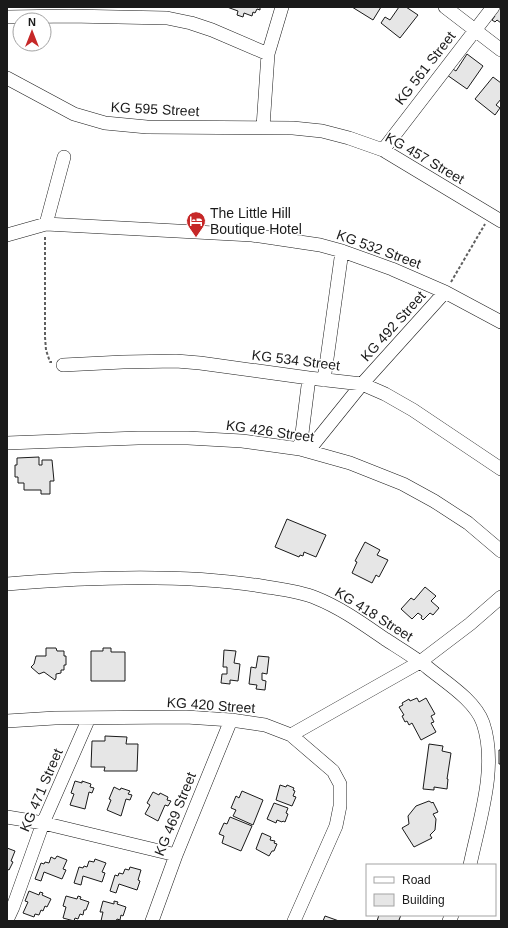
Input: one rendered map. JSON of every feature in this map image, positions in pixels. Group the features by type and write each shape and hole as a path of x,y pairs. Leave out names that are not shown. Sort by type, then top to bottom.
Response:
{"street":[{"path":"263,127 268,54 282,7"},
{"path":"445,7 501,50"},
{"name":"KG 561 Street","path":"383,150 493,7"},
{"path":"7,17 69,16 168,18 192,23 212,30 268,54"},
{"name":"KG 595 Street","path":"7,78 74,114 105,123 147,127 263,127"},
{"name":"KG 457 Street","path":"263,127 322,131 349,138 383,150 496,217"},
{"path":"46,224 64,157"},
{"name":"KG 532 Street","path":"7,235 46,224 252,235 320,245 342,250 392,268 445,292 501,322"},
{"path":"324,380 342,250"},
{"name":"KG 492 Street","path":"304,450 445,292"},
{"name":"KG 534 Street","path":"63,365 176,361 362,384 385,394 414,410 501,469"},
{"path":"304,450 309,378"},
{"name":"KG 426 Street","path":"7,443 138,438 188,438 242,441 304,450 350,463 403,484 468,524 501,551"},
{"name":"KG 418 Street","path":"7,584 37,581 180,578 243,583 288,590 315,597 343,611 420,662 470,703 482,722 487,741 489,768 470,864"},
{"path":"291,735 420,662 470,624 501,597"},
{"name":"KG 420 Street","path":"7,721 186,717 231,720 265,725 291,735 333,771 340,784 340,806 336,826 294,921"},
{"name":"KG 471 Street","path":"7,920 14,907 43,823 89,718"},
{"name":"KG 469 Street","path":"152,921 176,854 231,720"},
{"path":"7,817 43,823 176,854"}],"path":[{"name":"KG 492 Street","path":"445,292 496,217"},
{"path":"46,224 44,250 46,350 50,362 63,365"}],"building":[{"path":"227,7 260,7 260,10 257,9 255,13 253,12 252,16 244,13 243,17 237,15 238,11"},
{"path":"352,7 381,7 373,20"},
{"path":"399,7 406,7 418,15 400,38 381,23 385,17 390,20"},
{"path":"496,7 501,7 501,23 497,20 495,22 492,20 495,16 491,13"},
{"path":"467,54 483,66 467,89 447,75 451,68 456,71"},
{"path":"493,77 501,83 501,99 496,105 500,108 495,115 475,99"},
{"path":"39,457 39,465 42,465 42,460 52,460 54,481 50,481 50,494 41,494 41,490 24,490 24,483 18,483 18,477 15,477 15,465 17,465 17,458"},
{"path":"287,519 326,535 316,557 304,552 303,556 300,555 299,557 275,547"},
{"path":"365,542 380,550 377,555 388,560 379,577 376,575 372,583 352,573 357,562 355,561"},
{"path":"425,587 436,596 431,601 439,608 433,615 430,613 423,620 421,618 422,616 418,613 412,619 401,609 411,598 414,600"},
{"path":"46,648 56,648 57,651 64,651 64,656 66,656 66,665 64,665 64,670 61,670 61,673 56,674 55,680 44,672 39,674 31,667 34,664 36,656 46,656"},
{"path":"103,648 111,648 111,652 125,652 125,681 91,681 91,651 103,651"},
{"path":"224,650 236,651 234,663 240,664 238,681 230,680 230,684 221,683 222,674 227,674 227,667 223,667"},
{"path":"258,656 269,657 267,674 262,673 262,680 266,681 265,690 256,689 257,685 249,684 251,667 256,668"},
{"path":"417,698 419,702 426,698 435,714 431,716 434,722 431,723 436,732 421,740 412,723 409,725 407,721 405,722 402,716 404,715 399,707 403,705 402,703 409,699 410,701"},
{"path":"105,736 127,737 126,744 138,744 137,771 104,771 105,767 91,767 92,741 105,741"},
{"path":"429,744 443,746 442,751 451,753 447,789 434,787 434,790 423,789"},
{"path":"499,750 501,750 501,764 499,764"},
{"path":"75,781 82,783 82,781 91,784 90,787 94,788 92,793 89,792 85,809 70,805 74,794 71,793"},
{"path":"280,785 286,787 287,785 294,788 293,790 295,791 293,796 296,797 292,806 276,800"},
{"path":"114,787 120,790 121,788 130,791 128,794 132,795 130,800 126,799 121,816 107,810 111,800 109,799"},
{"path":"242,791 263,800 253,825 233,816 236,810 231,808 236,796 239,798"},
{"path":"153,792 159,795 160,793 168,797 167,800 171,801 168,806 165,805 158,821 145,814 150,805 147,803"},
{"path":"429,801 432,803 433,802 438,812 433,814 436,819 435,830 430,835 432,838 414,847 402,828 409,824 408,816 416,806"},
{"path":"274,803 288,808 286,813 288,814 285,822 277,820 276,823 267,819"},
{"path":"230,817 252,826 241,851 222,843 224,836 219,834 224,823 227,824"},
{"path":"262,833 271,837 270,840 275,841 274,843 277,844 274,851 272,851 269,856 256,849"},
{"path":"7,848 15,851 11,861 13,862 9,870 7,869"},
{"path":"57,856 67,860 63,869 66,870 62,879 44,872 41,881 35,879 41,863 49,863 51,857 55,859"},
{"path":"95,859 106,863 102,872 105,873 102,882 83,876 81,885 74,883 79,867 87,867 89,861 94,862"},
{"path":"130,867 141,870 137,890 119,884 116,893 110,891 115,875 118,876 119,873 123,874 125,869 129,870"},
{"path":"29,891 39,895 40,892 43,893 42,895 51,899 47,907 45,906 39,915 35,914 34,917 23,913 28,902 25,901"},
{"path":"66,896 77,899 78,896 81,897 80,899 89,902 83,915 80,914 78,919 75,918 74,921 63,918 66,907 63,906"},
{"path":"103,901 114,904 114,901 118,902 117,904 126,907 120,920 101,921 103,912 100,912"},
{"path":"325,916 339,921 323,921"},
{"path":"379,916 401,916 399,920 401,921 377,921"}],"place":[{"name":"The Little Hill Boutique Hotel","path":"196,238"}]}
